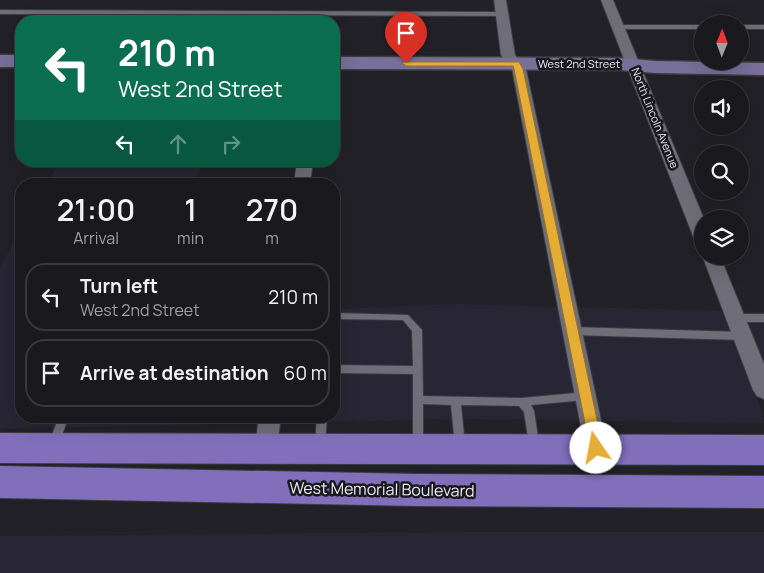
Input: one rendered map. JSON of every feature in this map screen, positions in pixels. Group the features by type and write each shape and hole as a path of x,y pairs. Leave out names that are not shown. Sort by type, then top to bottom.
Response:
{"main road":[{"path":"0,448 52,448 268,432 321,432 418,448 764,450"},
{"path":"190,486 242,468 268,432"},
{"name":"West Memorial Boulevard","path":"0,482 417,490 764,492"}],"street":[{"name":"North Lincoln Avenue","path":"607,0 694,216"},
{"path":"501,7 508,55 519,69 596,448"},
{"path":"1,62 15,61"},
{"name":"West 2nd Street","path":"340,63 764,68"},
{"path":"715,265 764,390"}],"lane":[{"path":"0,12 501,7"},
{"path":"619,28 694,28"},
{"path":"749,28 764,28"},
{"path":"340,316 405,317 417,330 418,448"},
{"path":"572,331 739,327 764,318"},
{"path":"340,369 417,370"},
{"path":"417,400 522,402 585,396"},
{"path":"456,401 460,448"},
{"path":"522,402 528,411 534,448"},
{"path":"52,448 61,423"}],"shaded area":[{"path":"57,167 200,167 197,178 50,178"},
{"path":"15,241 15,423 257,423 0,429 0,267"},
{"path":"459,304 557,307 579,420 460,419 340,422 340,309"},
{"path":"577,307 722,311 762,412 764,423 602,421"},
{"path":"743,311 764,312 764,363"},
{"path":"468,532 764,532 764,573 0,573 0,536"}],"route":[{"path":"406,63 516,64 519,69 596,448"}]}
